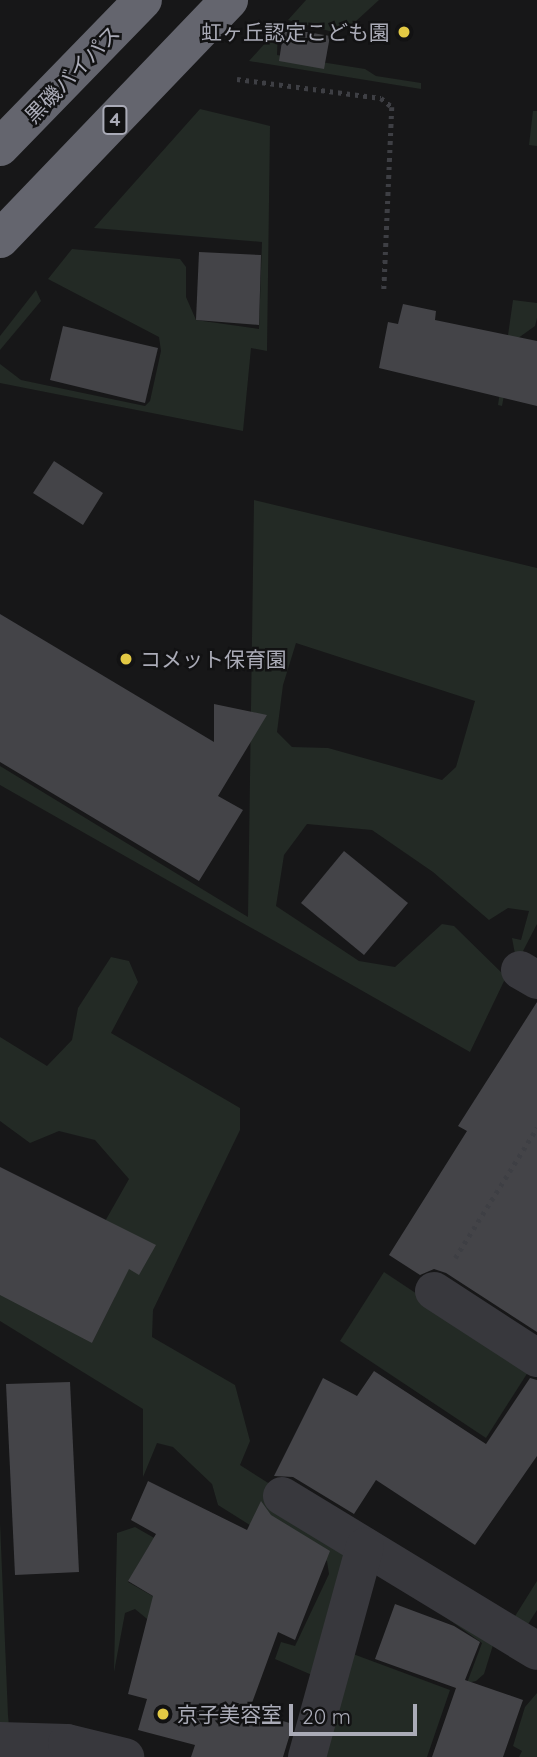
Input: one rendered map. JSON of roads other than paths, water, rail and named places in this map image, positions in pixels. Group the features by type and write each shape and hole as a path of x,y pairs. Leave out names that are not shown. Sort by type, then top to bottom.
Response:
{"highway":[{"name":"黒磯バイパス","path":"0,147 143,0"},
{"name":"4","path":"0,239 229,0"}],"street":[{"path":"434,1291 537,1358"},
{"path":"282,1496 537,1650"},
{"path":"307,1757 365,1547"},
{"path":"0,1741 67,1743 125,1757"}],"place":[{"name":"虹ヶ丘認定こども園","path":"404,32"},
{"name":"コメット保育園","path":"126,659"},
{"name":"京子美容室","path":"163,1714"}]}
